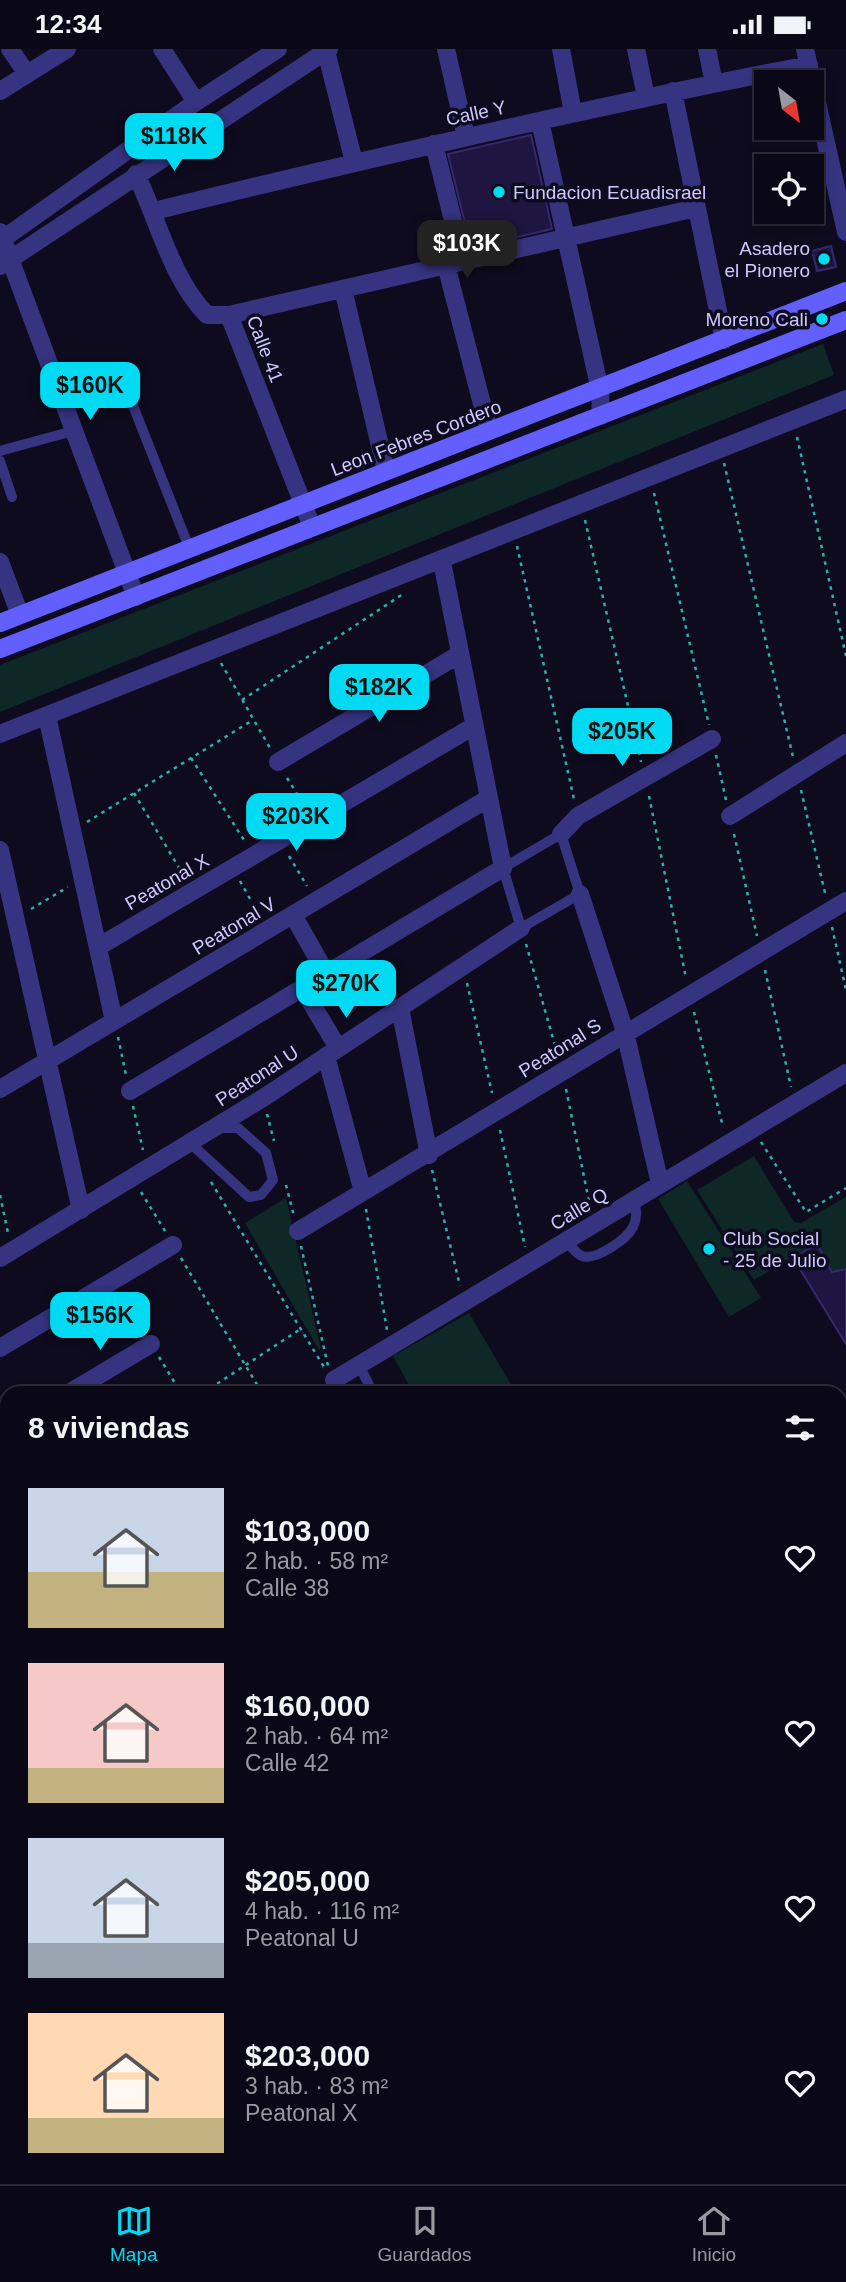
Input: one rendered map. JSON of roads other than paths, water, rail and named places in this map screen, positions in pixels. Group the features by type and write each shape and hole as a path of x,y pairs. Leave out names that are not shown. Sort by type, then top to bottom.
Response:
{"street":[{"path":"10,49 27,74"},
{"path":"0,91 67,49"},
{"path":"162,49 196,102"},
{"path":"136,597 5,263 1,237 196,102 278,49"},
{"path":"446,49 466,137"},
{"path":"561,49 573,113"},
{"path":"635,49 646,97"},
{"path":"707,49 714,83"},
{"path":"5,263 327,50 354,162"},
{"path":"807,57 846,232"},
{"name":"Calle Y","path":"153,211 354,162 714,83 807,57"},
{"path":"673,91 724,340"},
{"path":"540,121 600,390 601,416"},
{"path":"434,144 454,263 489,431"},
{"name":"Calle 41","path":"136,174 179,276 198,305 207,315 229,315 312,527"},
{"path":"229,315 696,208"},
{"path":"343,289 386,471"},
{"name":"Leon Febres Cordero","path":"0,623 600,390 846,291"},
{"path":"0,649 846,320"},
{"path":"0,734 442,562 846,400"},
{"path":"0,562 20,615"},
{"path":"130,1091 503,868 442,562"},
{"path":"278,762 460,654"},
{"path":"47,716 114,1021"},
{"name":"Peatonal X","path":"98,947 474,726"},
{"path":"561,834 578,816 712,739"},
{"path":"730,816 846,743"},
{"name":"Peatonal V","path":"0,1089 489,798"},
{"path":"0,850 81,1210"},
{"path":"580,894 625,1032 660,1184"},
{"name":"Peatonal S","path":"298,1231 429,1155 625,1032 846,901"},
{"path":"293,915 327,975"},
{"name":"Peatonal U","path":"6,1254 191,1143 521,928"},
{"path":"303,989 332,1052 363,1192"},
{"path":"400,1007 429,1155"},
{"name":"Calle Q","path":"334,1380 846,1073"},
{"path":"0,1348 173,1245"},
{"path":"81,1386 151,1344"}],"lane":[{"path":"131,398 190,550"},
{"path":"0,451 73,431"},
{"path":"0,461 12,497"},
{"path":"561,834 580,894 521,928 503,868 561,834"},
{"path":"226,1126 238,1128 266,1153 273,1180 269,1188 261,1195 249,1196 191,1143 226,1126"},
{"path":"566,1241 579,1256 587,1257 618,1242 632,1230 637,1215 634,1200"},
{"path":"359,1365 370,1386"}],"place":[{"name":"Fundacion Ecuadisrael","path":"499,192"},
{"name":"Asadero el Pionero","path":"824,259"},
{"name":"Moreno Cali","path":"822,319"},
{"name":"Club Social - 25 de Julio","path":"709,1249"}]}
